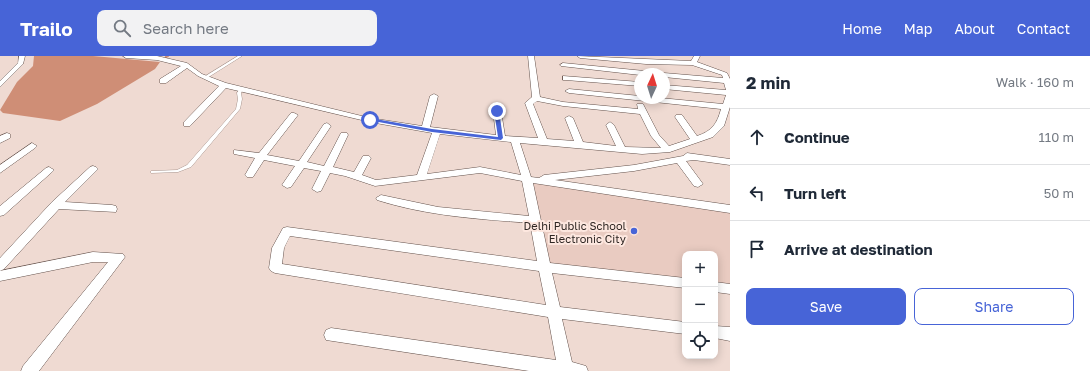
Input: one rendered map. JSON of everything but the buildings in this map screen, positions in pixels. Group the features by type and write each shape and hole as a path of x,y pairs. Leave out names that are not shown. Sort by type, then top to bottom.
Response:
{"street":[{"path":"0,85 21,63 22,56"},
{"path":"126,56 169,58 186,64 206,77 224,85 326,110 425,129 515,140 665,151 694,157 727,161 730,169"},
{"path":"531,56 536,98"},
{"path":"580,56 646,62 693,63 725,74 730,93 721,124 710,135 665,151"},
{"path":"693,63 697,56"},
{"path":"572,105 562,62 634,71"},
{"path":"163,81 186,64"},
{"path":"670,76 727,81"},
{"path":"566,78 634,84"},
{"path":"186,124 224,85"},
{"path":"670,88 730,93"},
{"path":"569,91 634,98"},
{"path":"425,129 434,96"},
{"path":"543,141 529,103 532,99 536,98 558,104 642,112"},
{"path":"670,101 726,107"},
{"path":"639,104 642,112 665,151"},
{"path":"497,111 501,138"},
{"path":"250,175 261,157 294,115"},
{"path":"679,117 695,140"},
{"path":"570,118 580,145"},
{"path":"610,125 622,149"},
{"path":"287,185 327,126"},
{"path":"421,178 437,131"},
{"path":"317,189 344,135"},
{"path":"330,334 570,370 555,312 527,179 515,140"},
{"path":"0,170 32,146"},
{"path":"237,152 347,173 375,183 480,170 527,179 730,209"},
{"path":"527,179 634,168 694,157"},
{"path":"356,177 366,158"},
{"path":"680,160 698,184"},
{"path":"0,266 56,205 93,169"},
{"path":"0,212 49,170"},
{"path":"381,198 396,204 426,209 535,220"},
{"path":"56,205 112,209"},
{"path":"682,283 545,267 287,231 280,242 276,254 275,268 555,312 682,328"},
{"path":"0,276 93,257 119,257 28,371"},
{"path":"718,287 730,289"},
{"path":"718,332 730,334"}],"lane":[{"path":"206,77 240,56"},
{"path":"153,172 178,171 195,160 238,109 240,99 239,93 242,89"}],"shaded area":[{"path":"34,56 93,56 160,62 155,69 97,104 60,121 3,113 0,110 17,82 33,66"},
{"name":"Delhi Public School Electronic City","path":"527,179 730,207 730,289 718,287 718,251 682,251 682,283 545,267"}],"place":[{"name":"Delhi Public School Electronic City","path":"634,231"}],"route":[{"path":"370,120 432,130 501,138 497,111"}]}
